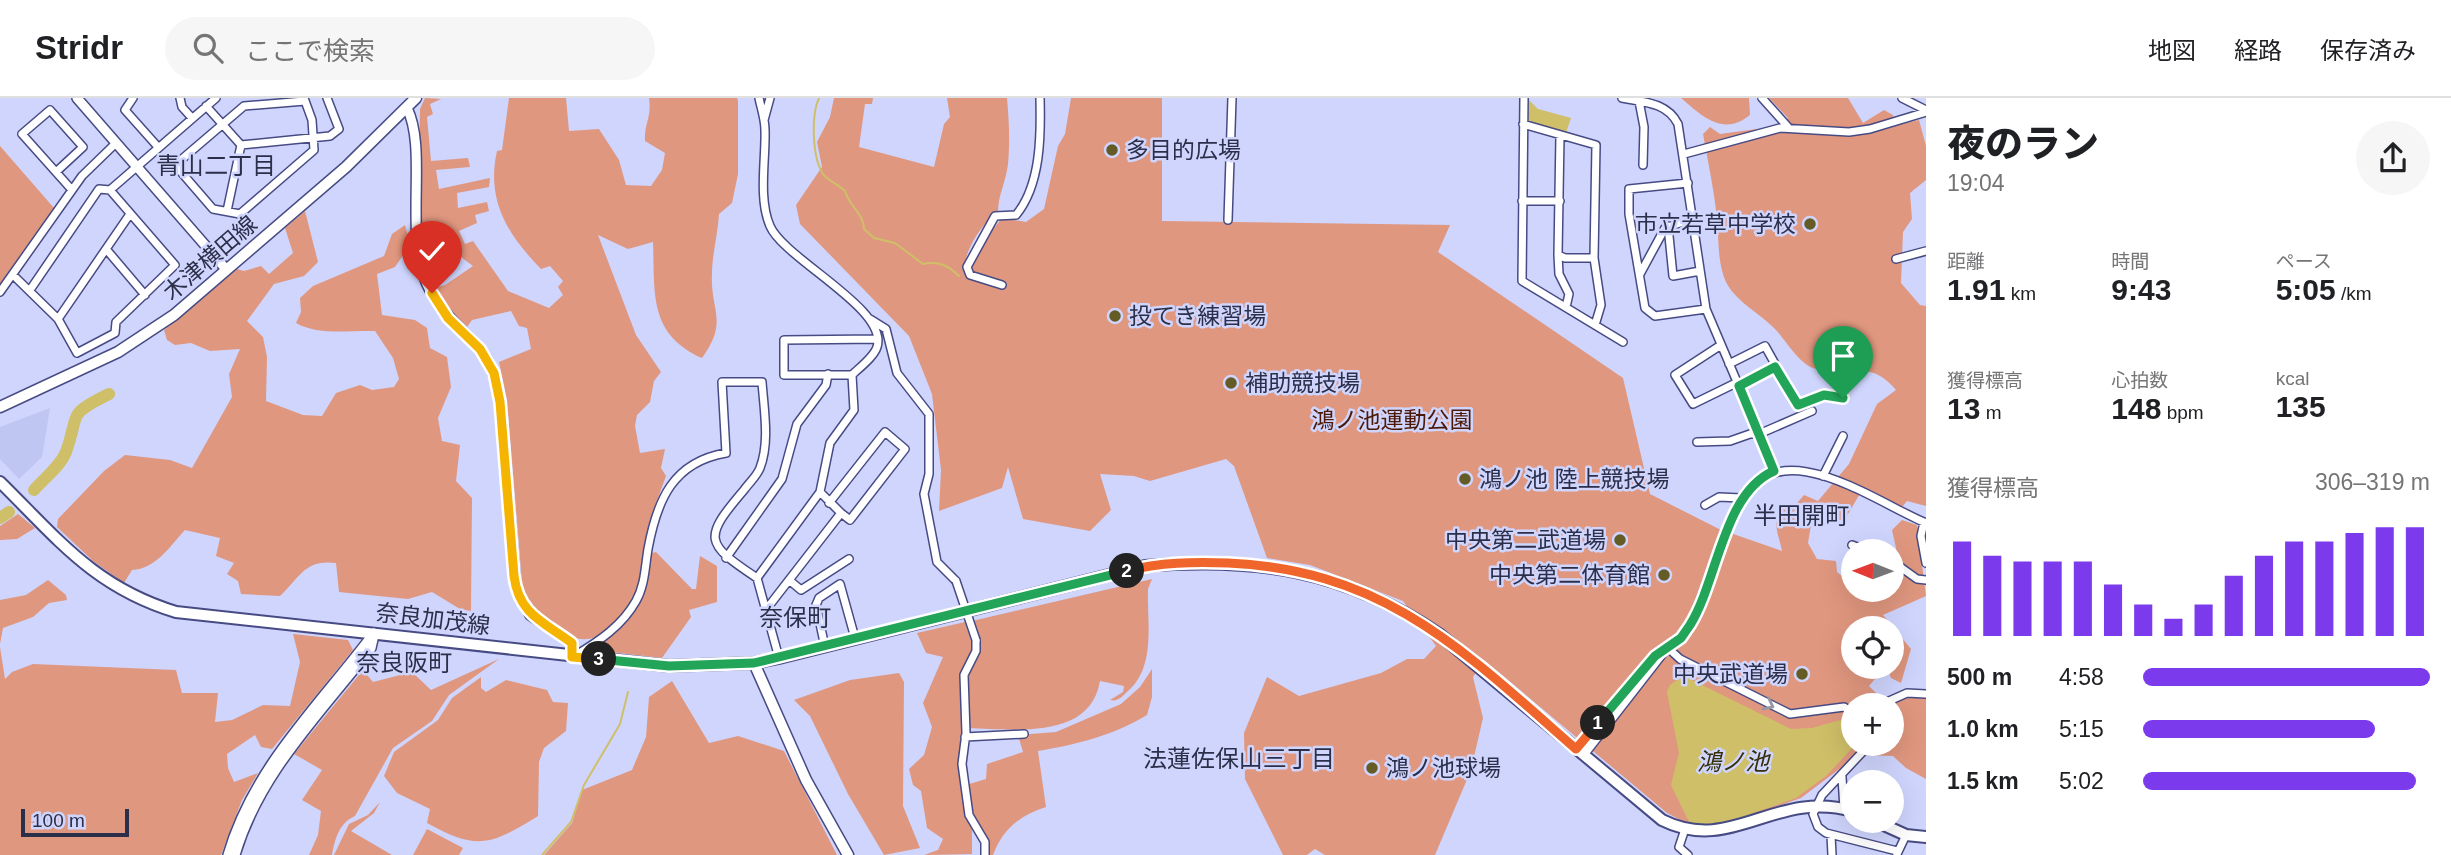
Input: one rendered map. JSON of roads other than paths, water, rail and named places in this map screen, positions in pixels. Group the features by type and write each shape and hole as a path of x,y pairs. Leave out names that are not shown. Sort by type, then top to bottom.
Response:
{"main road":[{"name":"木津横田線","path":"0,407 91,367 135,342 197,297 225,268 345,167 416,98"},
{"name":"奈良加茂線","path":"0,482 86,567 103,580 147,603 205,616 669,666 754,663 779,658 1145,566 1205,562 1273,566 1323,577 1399,607 1439,634 1662,820 1684,832 1703,836 1728,833 1780,813 1814,806 1841,809"},
{"path":"754,663 806,780 848,855"},
{"path":"1902,833 1926,837"}],"street":[{"path":"76,98 225,268"},
{"path":"133,98 125,110 158,147"},
{"path":"180,98 182,107 192,118"},
{"path":"110,190 216,98"},
{"path":"244,106 305,99 314,150 240,214 213,209 175,165 253,98"},
{"path":"241,145 330,136 338,129 327,98"},
{"path":"760,98 764,121 762,170 770,227 797,255 869,318 886,329 897,373 907,390 929,414 929,474 924,494 937,562 956,581 976,640 976,651 964,675 965,737 962,764 969,815 985,842 985,855"},
{"path":"764,121 770,98"},
{"path":"1002,285 970,275 967,267 971,254 995,216 1016,215 1027,202 1038,151 1040,98"},
{"path":"1228,219 1232,98"},
{"path":"1524,98 1522,281 1623,342"},
{"path":"1622,98 1659,106 1675,117 1684,154 1706,309 1774,471"},
{"path":"1762,98 1788,127"},
{"path":"1902,98 1926,111"},
{"path":"1639,101 1644,127 1643,165"},
{"path":"206,106 241,145"},
{"path":"407,108 414,122 414,219 425,278 438,305 480,349 494,373 500,402 516,588 530,615 572,643 572,657"},
{"path":"56,172 83,147 50,110 22,134 72,190"},
{"path":"1684,154 1788,127 1849,132 1870,129 1926,111"},
{"path":"1523,124 1596,145 1594,258 1601,304 1595,325"},
{"path":"1560,135 1558,255 1559,274 1569,294 1566,307"},
{"path":"0,292 72,190 92,165 116,144"},
{"path":"227,211 241,145"},
{"path":"1688,183 1629,188 1629,214 1645,308 1656,316 1706,309"},
{"path":"13,275 58,319 77,354 115,333 116,322 174,265 110,190 99,189 30,290"},
{"path":"1522,201 1560,201"},
{"path":"58,319 130,214"},
{"path":"1640,275 1668,226 1692,219"},
{"path":"1668,226 1673,276 1700,271"},
{"path":"106,249 145,295"},
{"path":"1896,258 1926,251"},
{"path":"1558,255 1564,258 1594,258"},
{"path":"757,578 820,492 830,443 854,410 852,375 876,349 878,339 869,318"},
{"path":"852,375 784,375 784,340 878,339"},
{"path":"1721,345 1675,375 1693,404 1775,367"},
{"path":"1730,364 1765,346 1798,405 1824,395 1843,398"},
{"path":"726,558 782,479 797,424 826,385 828,374"},
{"path":"572,657 608,635 635,602 642,587 656,516 671,481 701,457 726,453 722,382 762,382 765,447 759,471 718,520 713,536 720,552 726,558 757,578 779,658"},
{"path":"1697,442 1730,441 1750,434 1759,435 1812,411"},
{"path":"820,492 829,503 850,520 905,449 885,432 829,503"},
{"path":"1823,476 1843,436"},
{"path":"1580,752 1652,671 1667,647 1681,638 1697,614 1741,498 1754,484 1774,471 1798,470 1823,476 1925,523 1921,537 1926,563"},
{"path":"1705,505 1719,497 1741,498"},
{"path":"765,611 841,513"},
{"path":"789,580 801,590 849,559"},
{"path":"1904,570 1917,579 1926,580"},
{"path":"825,647 816,605 819,598 840,584 855,638"},
{"path":"228,855 245,809 279,750 374,633"},
{"path":"235,855 268,782 305,729 371,648 374,633"},
{"path":"1667,647 1680,659 1790,714 1841,707"},
{"path":"1904,694 1926,694"},
{"path":"965,737 1024,734"},
{"path":"1848,770 1860,756"},
{"path":"1841,778 1814,806 1813,814 1818,827 1831,835 1897,853 1906,835"},
{"path":"1684,832 1679,847 1688,855"},
{"path":"1831,835 1832,855"}],"water":[{"path":"1529,100 1538,109 1571,118 1566,133 1528,121"},
{"name":"鴻ノ池","path":"1680,678 1688,678 1791,729 1812,728 1841,720 1841,756 1845,756 1826,776 1796,798 1728,822 1711,826 1690,824 1671,785 1679,753 1667,692 1670,685"}],"waterway":[{"path":"819,98 814,136 819,167 825,176 845,191 862,219 864,229 874,238 895,243 923,264 943,265 959,276"},
{"path":"34,490 66,452 74,422 80,411 109,394"},
{"path":"0,518 9,512"},
{"path":"542,855 571,822 584,785 620,724 628,692"}],"place":[{"name":"多目的広場","path":"1112,150"},
{"name":"市立若草中学校","path":"1810,224"},
{"name":"投てき練習場","path":"1115,316"},
{"name":"補助競技場","path":"1231,383"},
{"name":"鴻ノ池 陸上競技場","path":"1465,479"},
{"name":"中央第二武道場","path":"1620,540"},
{"name":"中央第二体育館","path":"1664,575"},
{"name":"中央武道場","path":"1802,674"},
{"name":"鴻ノ池球場","path":"1372,768"}],"district":[{"name":"青山二丁目","path":"216,166"},
{"name":"半田開町","path":"1801,516"},
{"name":"奈保町","path":"795,618"},
{"name":"奈良阪町","path":"404,663"},
{"name":"法蓮佐保山三丁目","path":"1239,759"}],"park label":[{"name":"鴻ノ池運動公園","path":"1392,420"}]}
